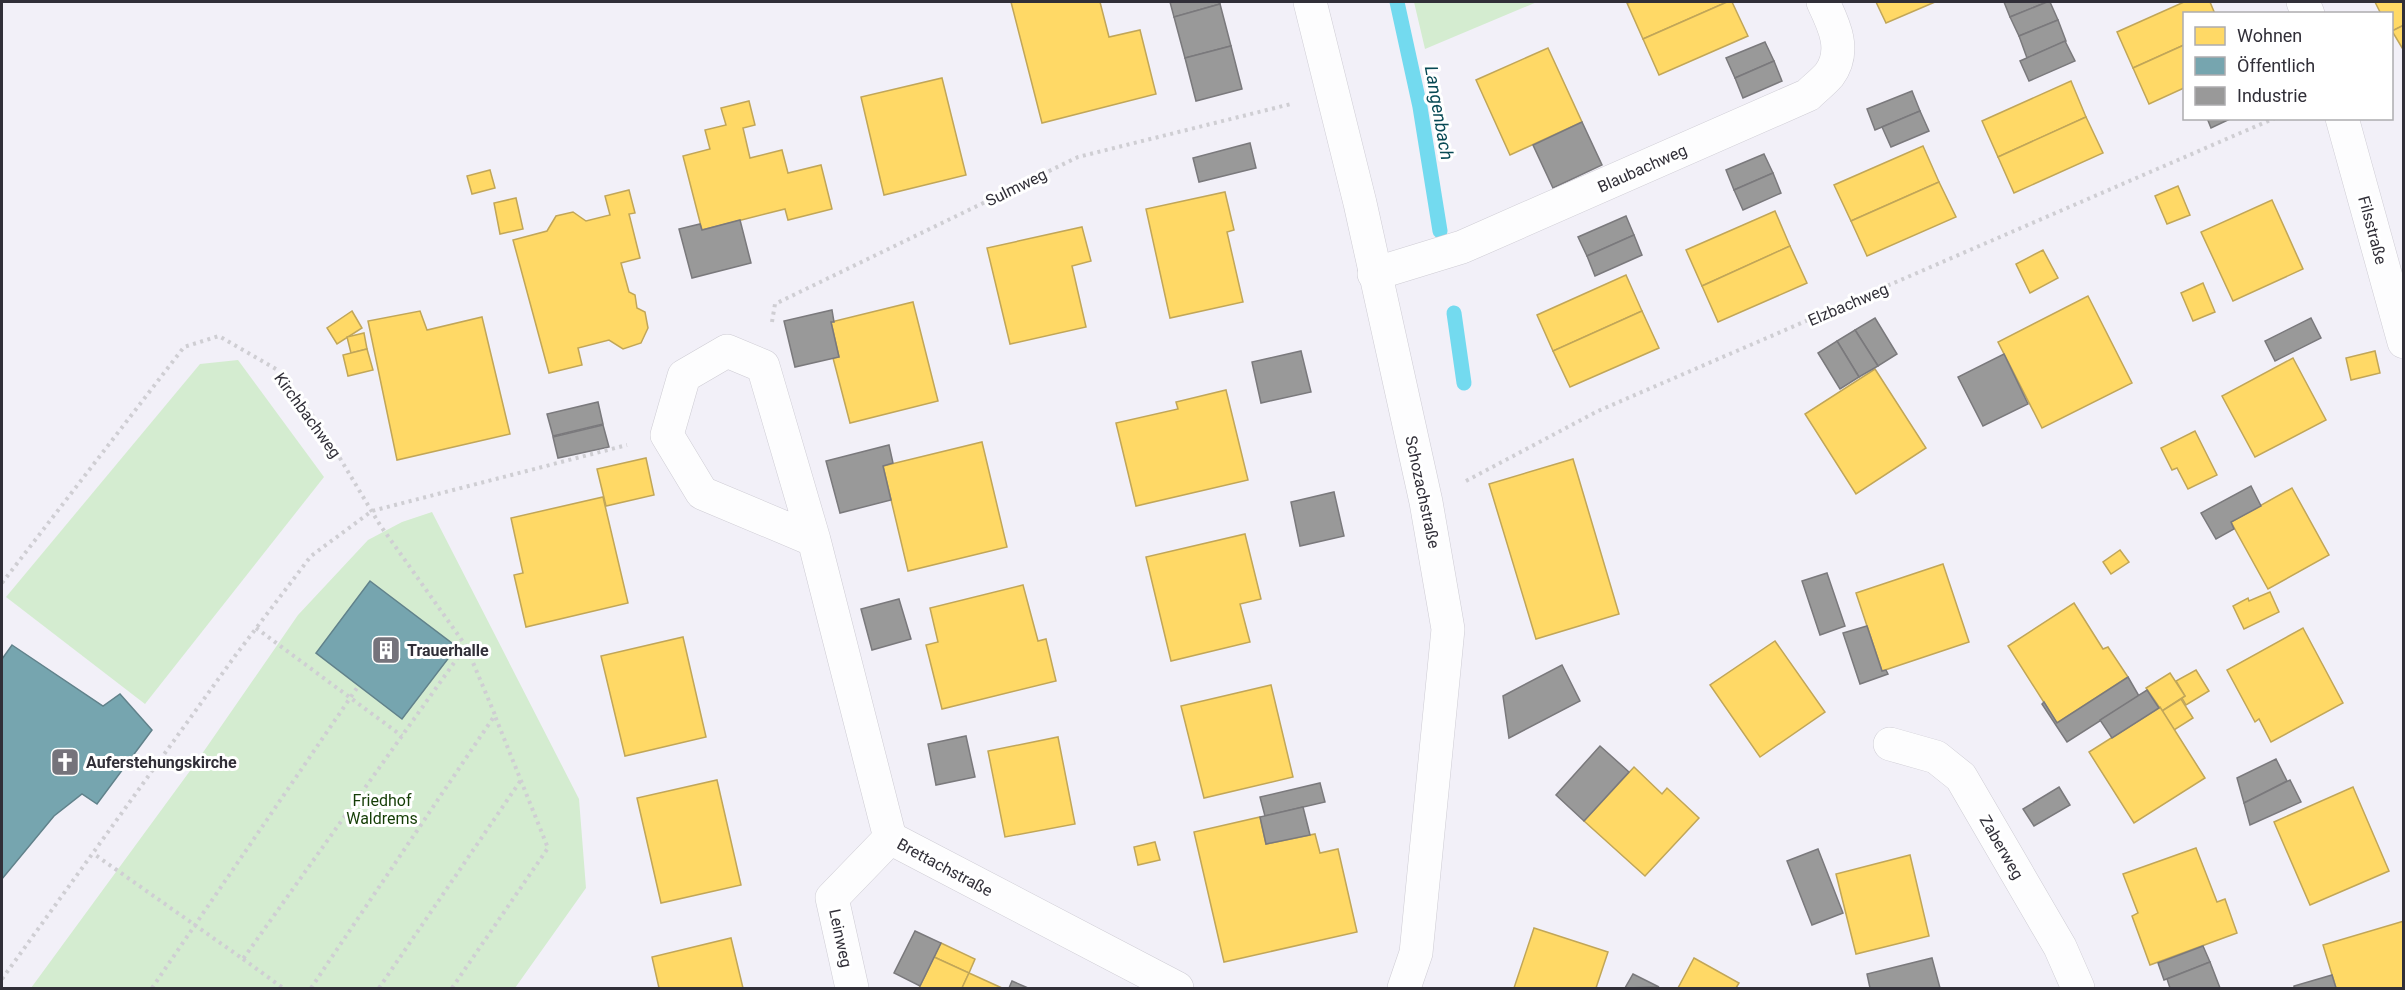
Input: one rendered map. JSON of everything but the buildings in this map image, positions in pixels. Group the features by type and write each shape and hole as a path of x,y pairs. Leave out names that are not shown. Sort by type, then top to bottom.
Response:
{"street":[{"name":"Schozachstraße","path":"1310,2 1360,204 1426,502 1449,629 1416,953 1404,988"},
{"name":"Blaubachweg","path":"1374,274 1462,247 1808,95 1830,74 1838,54 1837,32 1823,2"},
{"name":"Filsstraße","path":"2343,120 2403,342"},
{"path":"763,366 727,351 684,375 668,435 702,493 814,540"},
{"name":"Brettachstraße","path":"763,366 814,540 890,838 1177,988"},
{"name":"Zaberweg","path":"1890,744 1936,757 1960,777 2060,947 2078,988"},
{"name":"Leinweg","path":"852,988 832,898 890,838"}],"path":[{"name":"Sulmweg","path":"763,366 775,304 1078,157 1332,93"},
{"name":"Elzbachweg","path":"1426,502 1598,411 2270,120"},
{"name":"Kirchbachweg","path":"2,583 184,347 219,336 276,369 320,425 372,511 466,646 548,848 452,988"},
{"path":"2,979 256,628 311,556 372,511 668,435"},
{"path":"256,628 402,736"},
{"path":"243,959 466,646"},
{"path":"152,988 359,685"},
{"path":"311,988 495,716"},
{"path":"379,988 522,780"},
{"path":"94,854 283,988"}],"green space":[{"path":"1414,2 1537,2 1425,49"},
{"path":"238,360 324,477 145,704 6,597 200,364"},
{"name":"Friedhof Waldrems","path":"432,512 579,799 586,888 515,988 31,988 195,764 298,615 368,540 402,522"}],"waterway":[{"name":"Langenbach","path":"1397,2 1420,107 1440,231"},
{"name":"Langenbach","path":"1454,313 1464,383"}],"place":[{"name":"Trauerhalle","path":"386,650"},
{"name":"Auferstehungskirche","path":"65,762"}]}
